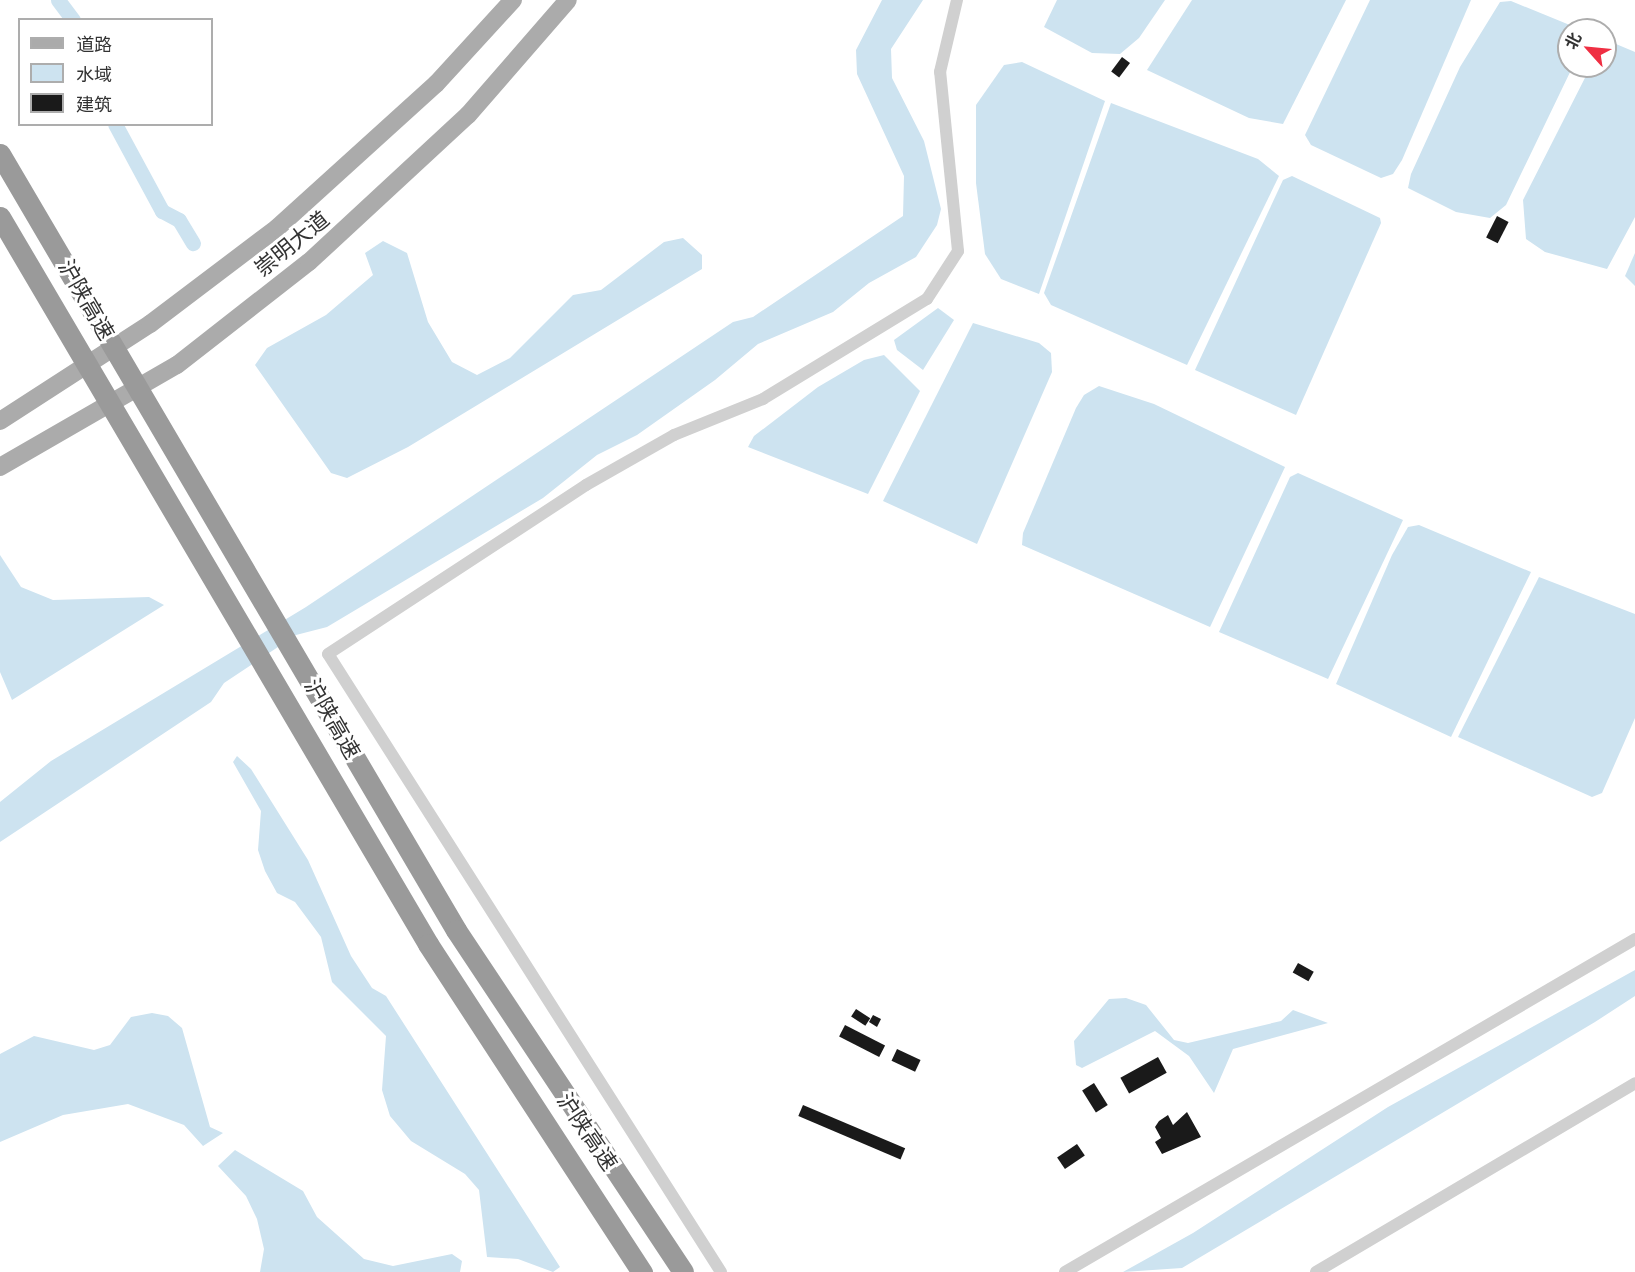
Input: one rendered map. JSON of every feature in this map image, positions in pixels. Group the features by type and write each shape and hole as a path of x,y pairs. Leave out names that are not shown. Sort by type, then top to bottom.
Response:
{"highway":[{"name":"沪陕高速","path":"0,154 456,930 682,1272"},
{"name":"沪陕高速","path":"0,217 428,944 642,1272"}],"main road":[{"name":"崇明大道","path":"0,422 150,324 277,228 436,84 513,0"},
{"name":"崇明大道","path":"0,467 177,365 309,262 468,115 568,0"}],"street":[{"path":"721,1272 328,654 586,485 674,435 763,399 927,299 958,251 940,72 957,0"},
{"path":"1065,1272 1635,939"},
{"path":"1316,1272 1635,1083"}],"water":[{"path":"882,0 923,0 891,49 892,78 924,141 941,209 937,225 916,257 869,283 833,312 758,344 715,380 637,435 597,455 543,498 327,627 296,635 224,683 211,702 0,842 0,802 51,761 306,607 733,322 753,317 903,216 904,176 857,74 856,50"},
{"path":"1057,0 1165,0 1139,38 1120,54 1092,53 1044,27"},
{"path":"1192,0 1346,0 1283,124 1249,118 1147,70"},
{"path":"1370,0 1471,0 1402,160 1393,174 1381,178 1311,145 1305,135"},
{"path":"1511,1 1557,20 1557,78 1567,78 1506,205 1490,218 1456,212 1408,188 1411,174 1460,67 1500,2"},
{"path":"1617,44 1635,52 1635,217 1607,269 1545,252 1526,239 1523,200 1585,78 1617,78"},
{"path":"1022,62 1105,101 1039,294 1001,279 985,254 976,183 976,105 1004,65"},
{"path":"1111,103 1258,159 1279,176 1187,365 1051,305 1044,293"},
{"path":"1292,176 1380,218 1381,223 1296,415 1195,370 1283,180"},
{"path":"683,238 702,255 702,269 408,447 347,478 331,473 255,365 267,348 326,315 373,275 365,253 383,241 407,253 428,322 452,362 477,375 510,358 573,295 601,290 664,242"},
{"path":"1635,253 1635,286 1625,276"},
{"path":"938,308 954,320 923,370 897,350 894,340"},
{"path":"973,323 1039,343 1051,353 1052,372 977,544 883,501"},
{"path":"884,355 920,391 868,494 748,447 754,436 818,387 864,360"},
{"path":"1099,386 1154,404 1285,467 1210,627 1022,545 1023,533 1076,408 1084,395"},
{"path":"1298,473 1403,520 1328,679 1219,632 1290,477"},
{"path":"1419,525 1531,572 1451,737 1336,684 1392,555 1408,527"},
{"path":"0,555 21,587 53,600 149,597 164,605 12,700 0,672"},
{"path":"1539,577 1635,614 1635,718 1602,793 1592,797 1458,737"},
{"path":"237,756 251,769 308,860 351,956 372,988 386,996 560,1267 553,1272 518,1259 487,1257 479,1190 465,1174 411,1141 390,1116 382,1090 386,1036 332,982 321,937 295,902 277,893 265,871 258,850 261,811 233,762"},
{"path":"1635,970 1635,996 1182,1268 1123,1272 1193,1233 1388,1107"},
{"path":"1126,998 1146,1005 1174,1040 1188,1043 1281,1021 1293,1010 1328,1023 1233,1049 1214,1093 1189,1056 1155,1031 1082,1068 1076,1065 1074,1041 1109,999"},
{"path":"152,1013 168,1016 182,1028 210,1127 223,1133 203,1146 184,1125 128,1104 63,1115 0,1142 0,1054 34,1036 94,1050 110,1045 131,1017"},
{"path":"235,1150 303,1191 317,1217 364,1259 393,1266 452,1254 462,1261 460,1272 260,1272 264,1249 257,1219 246,1196 218,1166"}],"building":[{"path":"1122,57 1130,63 1119,77 1111,71"},
{"path":"1497,216 1509,222 1498,243 1486,237"},
{"path":"1298,963 1314,972 1308,981 1293,973"},
{"path":"856,1009 870,1018 865,1026 851,1017"},
{"path":"873,1015 881,1019 877,1027 869,1022"},
{"path":"845,1025 885,1045 879,1057 839,1037"},
{"path":"897,1049 921,1060 915,1072 892,1061"},
{"path":"1158,1057 1167,1073 1129,1094 1120,1078"},
{"path":"1094,1083 1108,1105 1096,1112 1082,1090"},
{"path":"803,1105 905,1148 900,1159 798,1116"},
{"path":"1187,1112 1201,1137 1162,1154 1155,1142 1161,1138 1155,1127 1168,1115 1173,1125"},
{"path":"1077,1144 1085,1156 1065,1169 1057,1157"}],"waterway":[{"path":"58,0 72,18"},
{"path":"116,126 162,211 179,220 193,243"}]}
